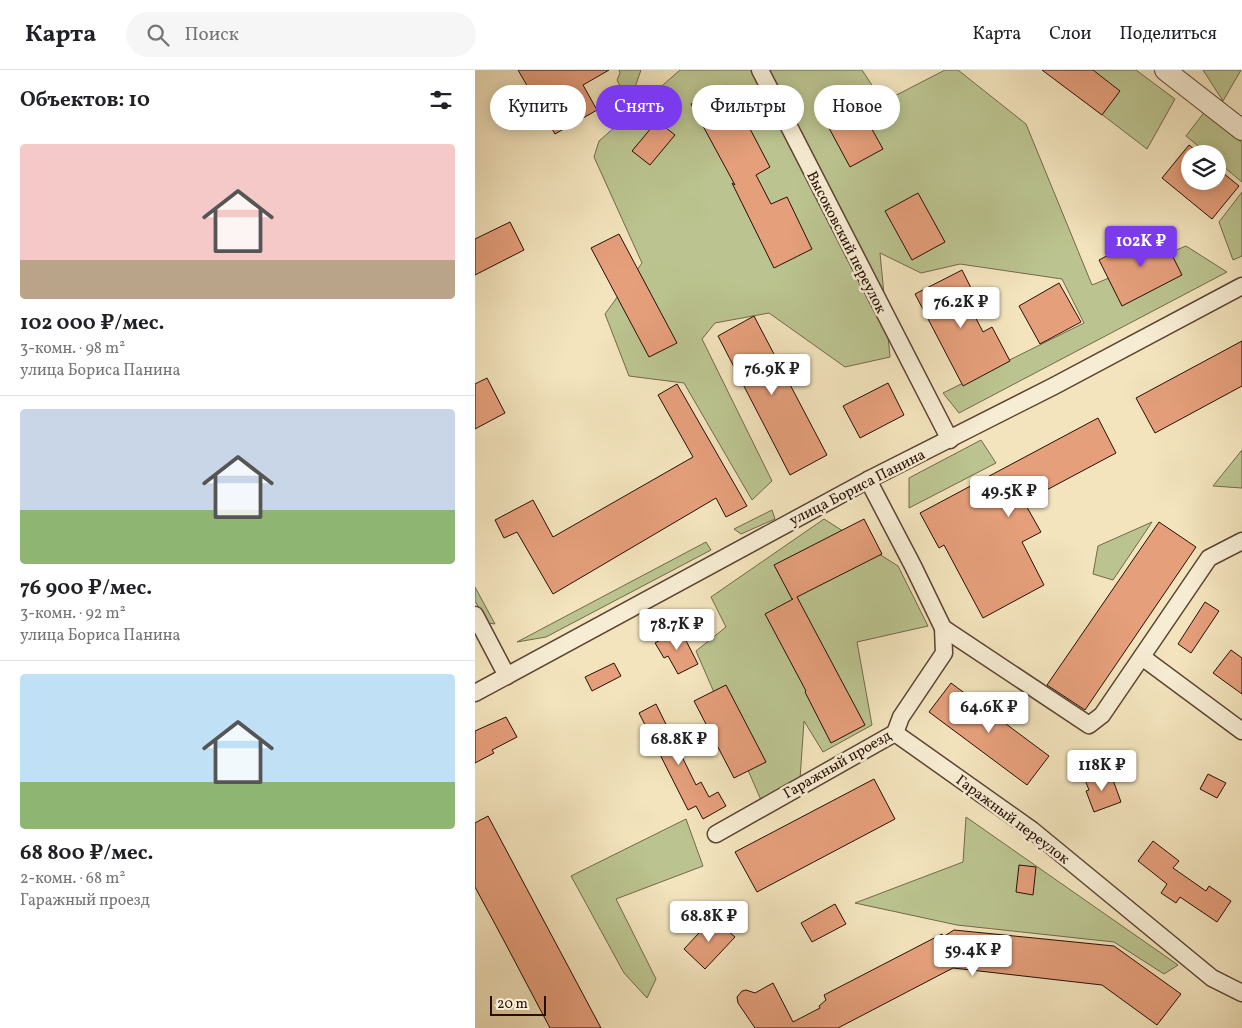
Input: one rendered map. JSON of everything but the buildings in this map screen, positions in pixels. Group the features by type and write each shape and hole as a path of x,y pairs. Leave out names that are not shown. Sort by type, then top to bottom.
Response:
{"street":[{"name":"Высоковский переулок","path":"760,70 950,440"},
{"path":"1165,70 1242,130"},
{"name":"улица Бориса Панина","path":"475,693 868,480 1086,370 1242,286"},
{"name":"Гаражный проезд","path":"716,834 895,733 901,717 944,653 943,628 868,480"},
{"path":"943,628 1089,724 1102,715 1209,558 1242,541"},
{"path":"475,615 507,676"},
{"path":"1142,657 1242,731"},
{"name":"Гаражный переулок","path":"895,733 1032,830 1212,978 1242,993"}],"green space":[{"path":"619,70 641,70 636,85 620,85 617,80 620,73"},
{"path":"680,70 862,70 872,85 814,85 814,130 900,130 900,93 945,70 958,70 1026,124 1092,285 1186,246 1227,272 959,413 943,393 1084,323 1062,279 960,264 921,273 880,253 890,357 845,367 769,313 715,323 702,339 772,481 752,500 684,383 629,376 605,314 642,263 594,157 599,141 612,130 682,130 682,85 663,85"},
{"path":"1044,70 1136,70 1175,99 1147,149"},
{"path":"1203,70 1241,70 1223,101"},
{"path":"1206,110 1242,143 1242,182 1226,169 1226,145 1197,145 1186,136"},
{"path":"1242,192 1242,256 1233,260 1219,222"},
{"path":"981,440 996,463 909,508 909,478"},
{"path":"1242,450 1242,488 1213,486"},
{"path":"772,510 775,519 741,534 734,529"},
{"path":"824,519 898,566 928,626 857,642 872,725 823,752 804,721 800,779 761,800 696,651 726,627 711,597"},
{"path":"1152,522 1113,580 1093,574 1098,546"},
{"path":"706,542 711,550 546,637 517,642"},
{"path":"475,587 495,624 488,623 475,601"},
{"path":"966,817 1178,965 1164,974 1114,942 957,925 855,903 963,862"},
{"path":"686,819 703,866 616,899 656,979 647,998 624,973 571,876"}]}
